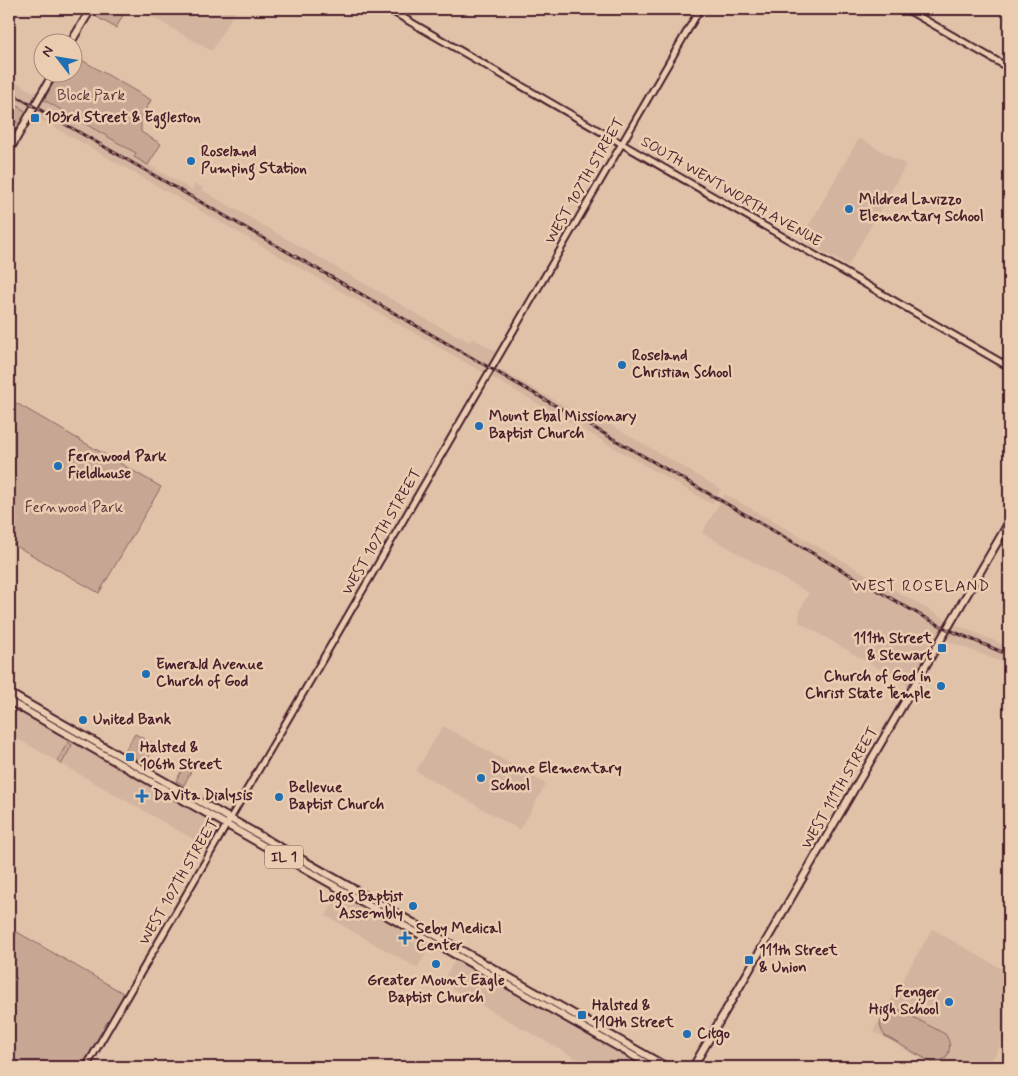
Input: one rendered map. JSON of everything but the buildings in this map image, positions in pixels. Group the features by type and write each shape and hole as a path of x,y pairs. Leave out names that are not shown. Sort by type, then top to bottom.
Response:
{"main road":[{"path":"77,32 91,9"},
{"path":"9,151 48,82"},
{"name":"WEST 111TH STREET","path":"693,1067 1009,522"},
{"name":"IL 1","path":"9,693 228,822 653,1067"},
{"name":"IL 1","path":"9,701 666,1067"}],"street":[{"name":"SOUTH WENTWORTH AVENUE","path":"388,9 1009,367"},
{"name":"WEST 107TH STREET","path":"86,1067 700,9"},
{"path":"906,9 1009,68"}],"shaded area":[{"path":"138,9 236,9 212,51"},
{"path":"9,78 37,94 27,112 9,101"},
{"path":"44,100 136,153 135,157 192,190 195,184 203,188 202,190 431,322 470,342 472,338 497,352 484,373 35,116"},
{"name":"Mildred Lavizzo Elementary School","path":"859,138 906,165 848,266 801,239"},
{"path":"495,367 601,426 604,421 721,489 712,504 490,376"},
{"path":"725,494 947,620 909,686 799,622 800,610 809,593 702,533"},
{"path":"954,624 1009,647 1009,665 948,641 946,638"},
{"path":"9,705 220,825 207,847 9,734"},
{"name":"Dunne Elementary School","path":"443,726 546,784 520,830 416,771"},
{"path":"339,893 431,945 417,968 326,916"},
{"name":"Fenger High School","path":"932,929 1009,973 1009,1031 988,1067 936,1067 873,1031"},
{"path":"455,960 645,1067 591,1067 442,983"}],"green space":[{"path":"99,9 112,9 123,15 116,28 95,16"},
{"name":"Block Park","path":"82,60 151,100 141,118 141,132 161,144 148,165 134,157 136,153 44,100 54,82 82,82"},
{"path":"9,101 27,112 19,124 9,118"},
{"name":"Fernwood Park","path":"16,403 161,487 99,593 9,542 9,416"},
{"path":"135,734 156,745 145,763 124,752"},
{"path":"68,742 72,745 61,765 57,761"},
{"path":"186,763 193,767 184,785 176,781"},
{"path":"17,932 123,993 122,998 82,1067 9,1067 9,944"},
{"path":"898,1009 945,1034 950,1046 946,1058 938,1062 931,1062 885,1036 880,1022 888,1012"}],"railway":[{"path":"9,92 922,616 947,629 1009,655"}],"place":[{"name":"103rd Street & Eggleston","path":"35,118"},
{"name":"Roseland Pumping Station","path":"191,161"},
{"name":"Mildred Lavizzo Elementary School","path":"849,209"},
{"name":"Roseland Christian School","path":"622,365"},
{"name":"Mount Ebal Missionary Baptist Church","path":"479,426"},
{"name":"Fernwood Park Fieldhouse","path":"58,466"},
{"name":"111th Street & Stewart","path":"942,648"},
{"name":"Emerald Avenue Church of God","path":"146,674"},
{"name":"Church of God in Christ State Temple","path":"941,686"},
{"name":"United Bank","path":"83,720"},
{"name":"Halsted & 106th Street","path":"130,757"},
{"name":"Dunne Elementary School","path":"481,778"},
{"name":"DaVita Dialysis","path":"142,796"},
{"name":"Bellevue Baptist Church","path":"279,797"},
{"name":"Logos Baptist Assembly","path":"413,906"},
{"name":"Seby Medical Center","path":"405,938"},
{"name":"111th Street & Union","path":"749,960"},
{"name":"Greater Mount Eagle Baptist Church","path":"436,964"},
{"name":"Fenger High School","path":"949,1002"},
{"name":"Halsted & 110th Street","path":"582,1015"},
{"name":"Citgo","path":"687,1034"}],"district":[{"name":"WEST ROSELAND","path":"921,586"}]}
